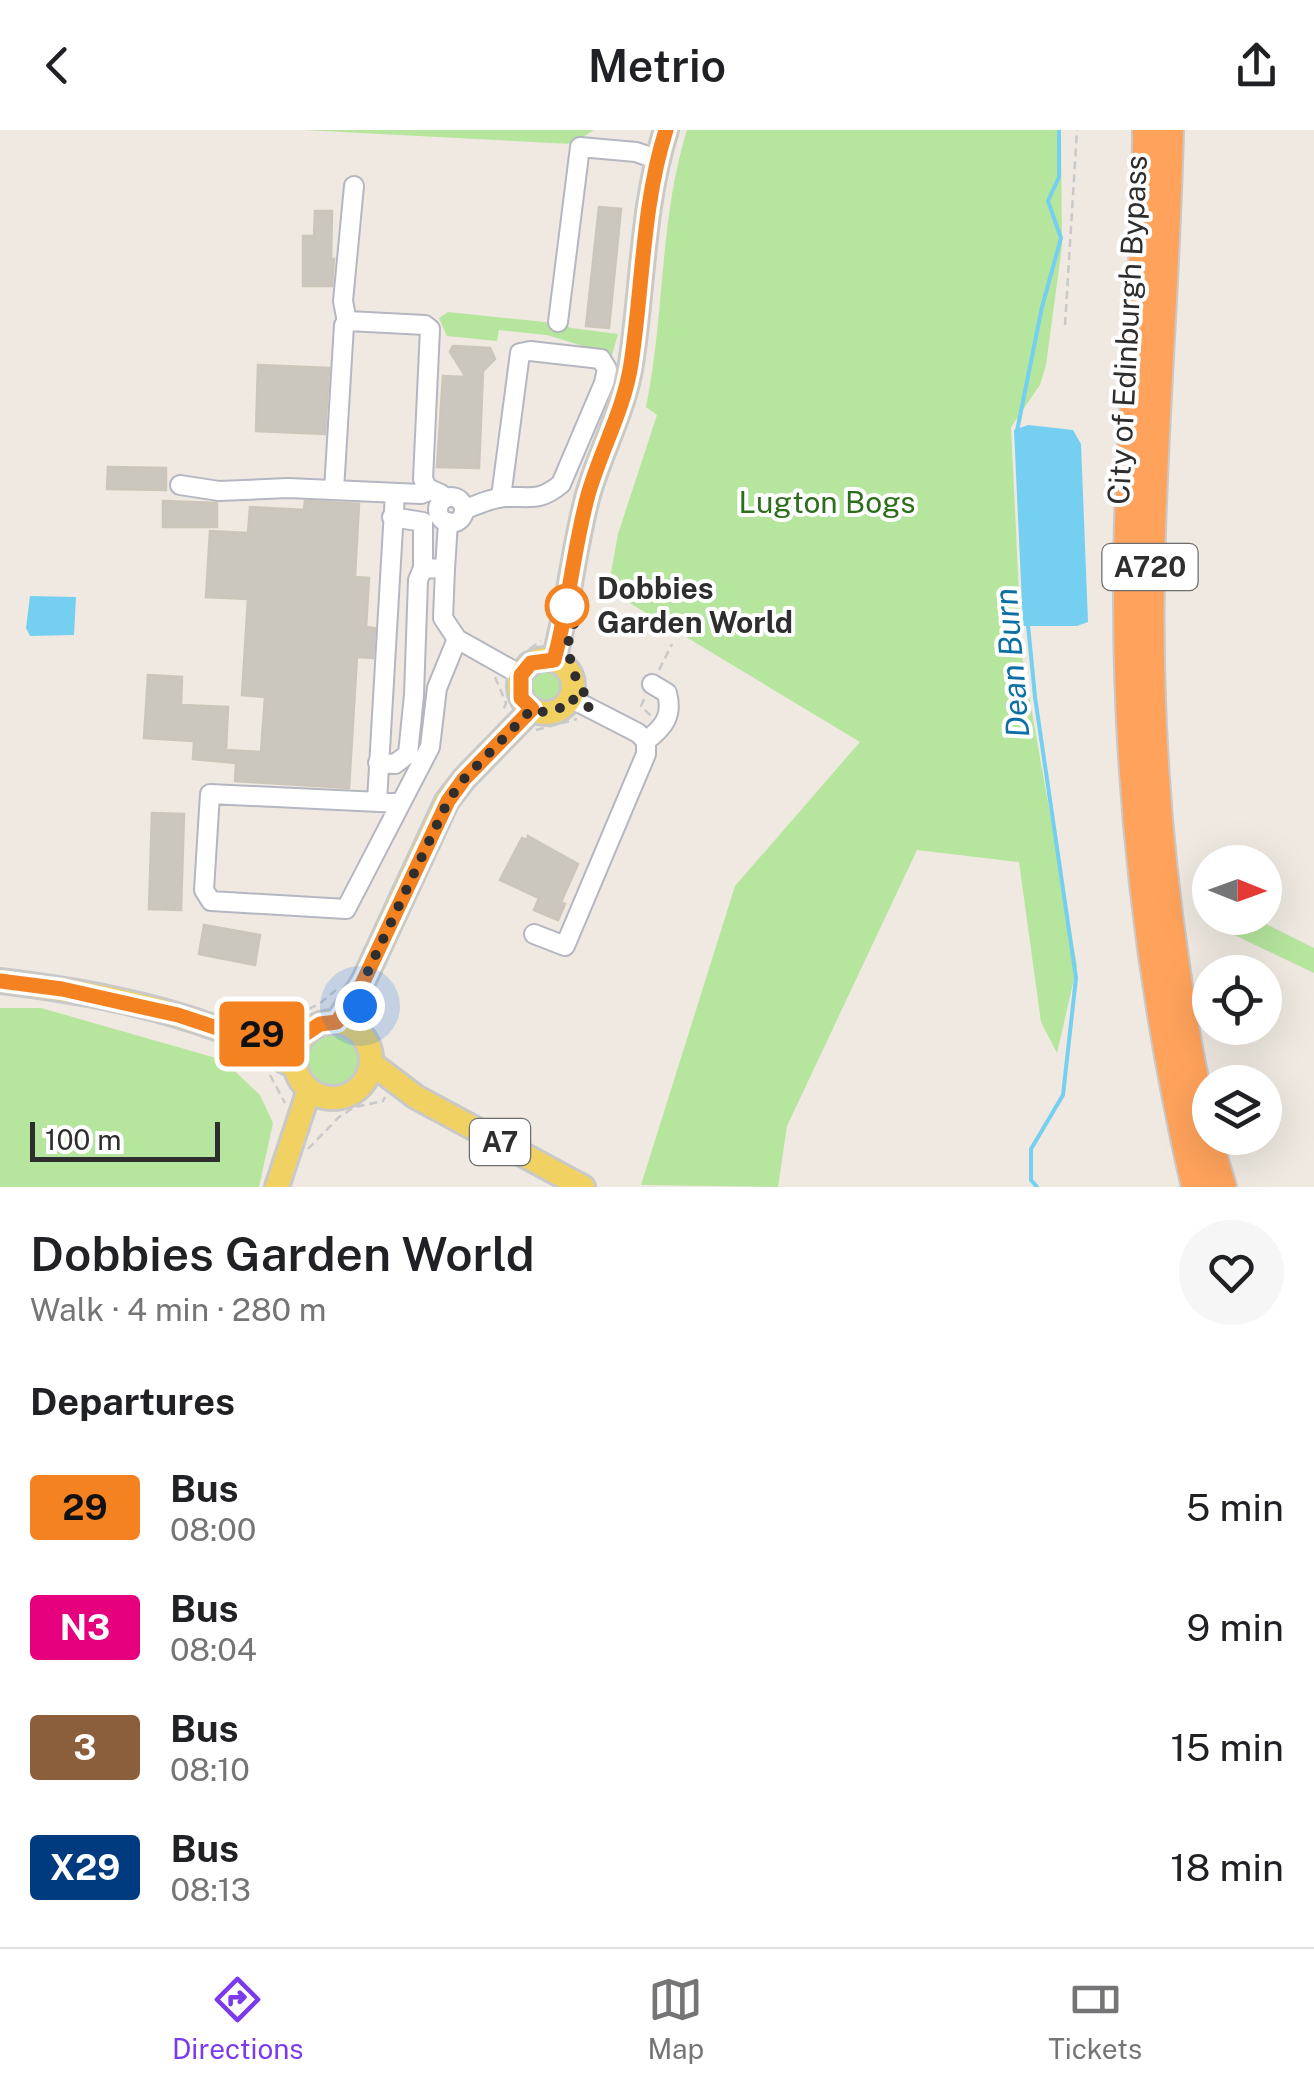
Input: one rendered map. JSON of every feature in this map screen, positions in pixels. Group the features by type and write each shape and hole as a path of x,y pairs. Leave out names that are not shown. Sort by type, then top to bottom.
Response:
{"highway":[{"name":"City of Edinburgh Bypass","path":"1147,130 1145,252 1129,517 1131,768 1158,997 1196,1187"},
{"name":"City of Edinburgh Bypass","path":"1169,130 1167,247 1150,535 1154,770 1180,1004 1200,1105 1222,1187"}],"main road":[{"path":"347,1026 367,989 448,801 464,779 540,712 558,710 579,696 562,665 573,556 589,491 630,368 656,160 666,130"},
{"path":"533,720 521,698 521,675 531,663 562,659"},
{"path":"0,981 81,993 178,1015 223,1030 296,1067 320,1094"},
{"path":"296,1067 296,1050 305,1034 320,1024 347,1026 368,1045 371,1063 388,1086"},
{"path":"223,1030 281,1036 305,1034"},
{"path":"320,1094 355,1092 363,1084 371,1063"},
{"name":"A7","path":"355,1092 388,1086 416,1097 584,1187"},
{"path":"277,1187 297,1155 320,1094"}],"street":[{"path":"558,322 580,146 636,152 656,160"},
{"path":"334,490 347,322 343,301 354,186"},
{"path":"347,322 370,320 425,325 430,329 424,479 436,495 441,518 448,522 459,520 464,510 501,496 529,499 548,495 561,484 603,386 607,369 601,359 520,353 501,496"},
{"path":"180,485 238,492 288,488 436,495 458,500 464,510"},
{"path":"377,801 395,493"},
{"path":"378,763 395,764 408,754 418,580 423,568 423,522 392,518"},
{"path":"448,522 443,618 458,639 521,675"},
{"path":"423,568 445,569"},
{"path":"400,803 210,794 204,890 211,901 346,909 430,747 436,688 458,639"},
{"path":"579,696 638,734 648,733 668,719 670,706 667,692 652,684"},
{"path":"534,934 565,946 646,754 648,733"}],"path":[{"path":"1064,325 1077,130"},
{"path":"533,720 583,719 579,696 562,659"},
{"path":"297,1155 354,1107 383,1100 396,1064 376,1040 367,989"}],"green space":[{"path":"304,130 594,130 572,144"},
{"name":"Lugton Bogs","path":"687,130 1061,130 1062,246 1046,365 1040,385 1011,427 1022,656 1077,966 1057,1053 1041,1022 1019,862 917,850 787,1126 778,1187 641,1185 735,886 860,742 608,590 618,534 657,415 646,407 671,198"},
{"path":"448,312 618,334 612,355 547,335 499,330 497,341 447,336 439,318"},
{"path":"545,667 558,673 564,686 558,699 545,705 532,699 526,686 532,673"},
{"path":"1282,932 1314,948 1314,973 1235,935"},
{"path":"0,1008 41,1008 223,1060 260,1095 273,1123 259,1187 0,1187"},
{"path":"332,1032 351,1040 359,1059 351,1078 332,1086 313,1078 305,1059 313,1040"}],"water":[{"path":"1028,425 1073,430 1081,444 1088,622 1077,626 1023,626 1014,430"},
{"path":"30,596 76,597 74,635 30,636 26,628"}],"building":[{"path":"599,207 621,209 609,328 586,326"},
{"path":"315,211 332,211 332,286 303,286 303,236 314,236"},
{"path":"453,346 490,348 495,359 483,371 479,468 437,467 443,376 466,377 450,352"},
{"path":"258,365 329,368 325,434 256,431"},
{"path":"108,467 166,468 166,490 107,489"},
{"path":"163,501 217,503 217,527 163,527"},
{"path":"305,501 359,504 355,577 369,578 366,627 375,628 373,658 357,657 349,788 235,781 236,763 193,759 194,741 144,738 148,675 182,677 181,705 228,707 226,750 261,752 265,697 242,695 248,599 206,597 210,531 248,533 250,507 304,510"},
{"path":"152,813 184,814 181,910 149,909"},
{"path":"528,836 578,864 561,902 565,904 558,920 534,910 539,898 500,880 522,838 527,840"},
{"path":"204,925 260,935 255,965 199,954"}],"waterway":[{"name":"Dean Burn","path":"1017,431 1042,307 1061,238 1048,201 1059,177 1059,130"},
{"name":"Dean Burn","path":"1028,625 1076,978 1063,1095 1031,1149 1031,1180 1037,1187"}],"bus line":[{"name":"29","path":"0,981 62,989 178,1015 223,1030 281,1036 305,1034 320,1024 337,1022 363,982 448,801 464,779 532,709 519,690 525,668 539,660 554,660 589,491 630,368 648,209 656,160 666,130"}],"place":[{"name":"Dobbies Garden World","path":"567,606"}],"route":[{"path":"360,1006 363,982 436,821 464,779 532,709 549,713 570,698 588,708 591,701 578,682 570,657 569,638 579,612 567,606"}]}
